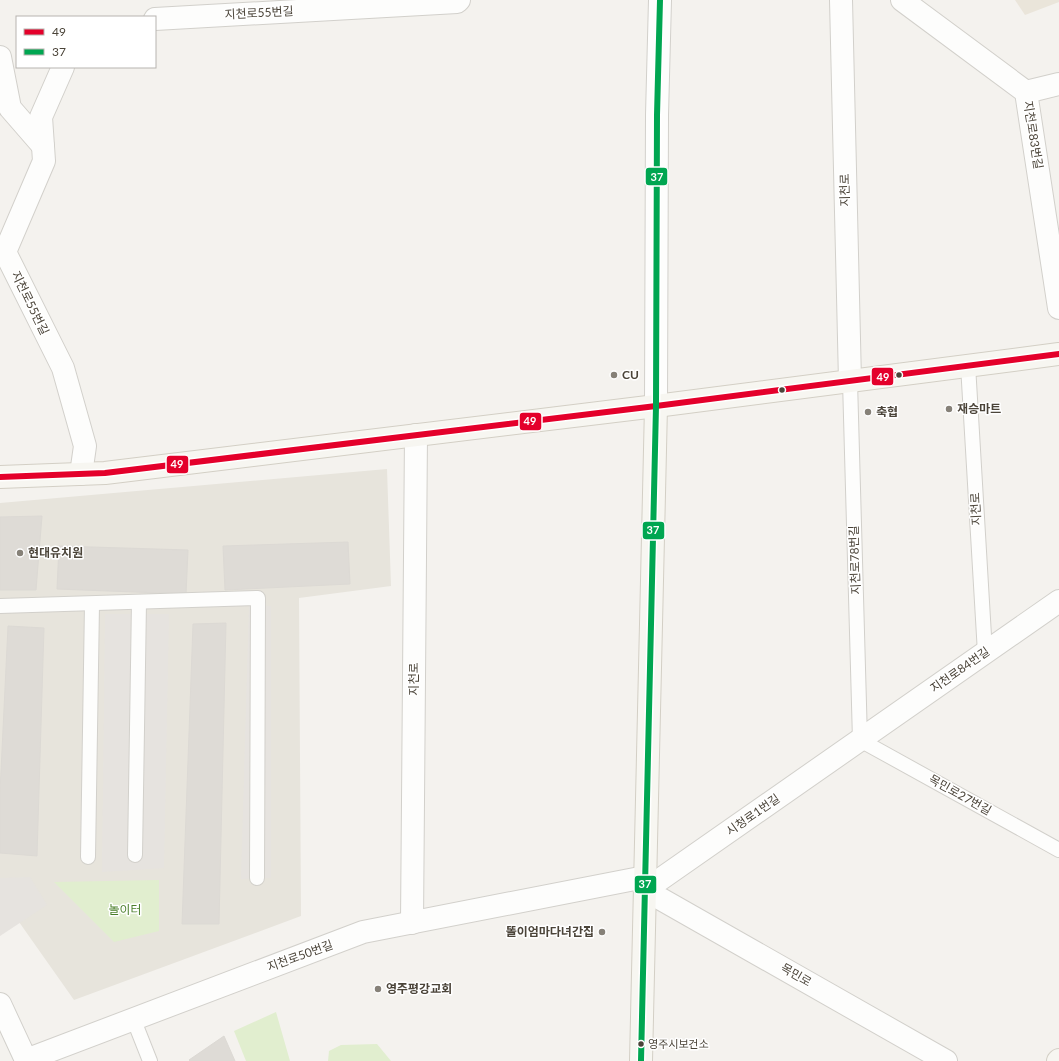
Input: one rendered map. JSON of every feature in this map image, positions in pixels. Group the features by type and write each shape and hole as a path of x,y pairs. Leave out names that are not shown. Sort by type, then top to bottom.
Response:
{"main road":[{"path":"0,477 105,473 656,406 1059,354"},
{"path":"641,1061 656,406"}],"street":[{"name":"지천로55번길","path":"156,19 457,2 458,0"},
{"path":"656,406 657,115 660,0"},
{"name":"지천로","path":"841,0 850,381"},
{"name":"지천로83번길","path":"902,0 1026,92 1059,308"},
{"path":"0,57 10,108 43,146"},
{"name":"지천로55번길","path":"63,68 41,117 44,161 5,252 63,368 85,446 81,474"},
{"path":"1026,92 1059,84"},
{"name":"지천로","path":"412,923 416,435"},
{"name":"지천로84번길","path":"860,740 1059,601"},
{"name":"시청로1번길","path":"645,884 860,740"},
{"name":"지천로50번길","path":"0,1004 25,1060 363,932 645,884"},
{"name":"목민로","path":"645,884 946,1061"}],"lane":[{"name":"지천로","path":"968,366 985,653"},
{"name":"지천로78번길","path":"850,381 860,740"},
{"path":"0,606 258,598 258,878"},
{"path":"135,855 138,602"},
{"path":"88,857 92,604"},
{"name":"목민로27번길","path":"860,740 1059,850"},
{"path":"133,1018 150,1061"}],"shaded area":[{"path":"1015,0 1059,0 1059,2 1025,15"},
{"path":"387,469 391,586 299,598 301,916 74,1000 0,895 0,503"},
{"path":"249,605 271,606 271,878 241,879"},
{"path":"105,614 169,614 164,868 102,872"},
{"path":"30,877 47,905 0,936 0,878"}],"green space":[{"name":"놀이터","path":"159,880 159,931 114,942 54,882"},
{"path":"276,1012 290,1061 246,1061 234,1031"},
{"path":"377,1044 391,1061 328,1061 329,1051 341,1045"}],"building":[{"name":"현대유치원","path":"42,516 36,590 0,590 0,517"},
{"path":"348,542 350,584 225,590 223,546"},
{"path":"59,546 188,550 186,594 57,589"},
{"path":"226,623 219,924 182,924 193,624"},
{"path":"8,626 44,628 37,856 0,853 0,792"},
{"path":"224,1036 235,1061 189,1060"}],"transit line":[{"name":"37","path":"641,1061 656,406 657,115 660,0"},
{"name":"49","path":"0,477 105,473 656,406 1059,354"}],"place":[{"name":"CU","path":"614,375"},
{"name":"재승마트","path":"949,409"},
{"name":"축협","path":"868,412"},
{"name":"현대유치원","path":"20,553"},
{"name":"똘이엄마다녀간집","path":"602,932"},
{"name":"영주평강교회","path":"378,989"},
{"name":"영주시보건소","path":"641,1044"}]}
